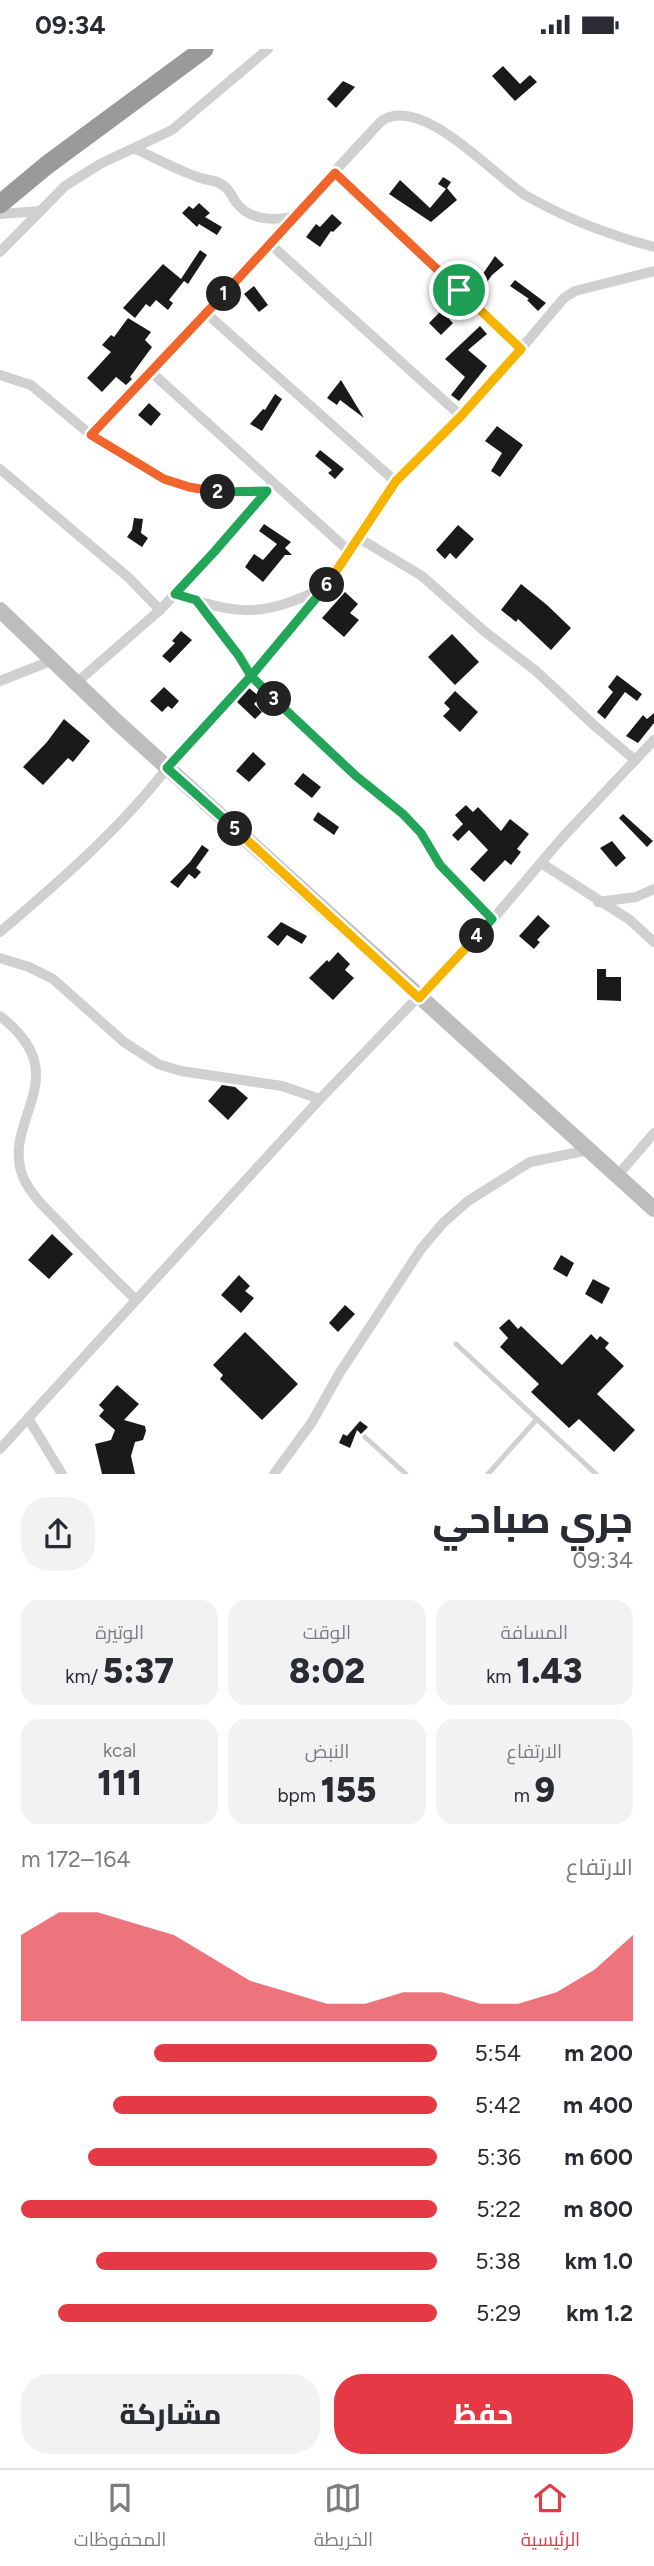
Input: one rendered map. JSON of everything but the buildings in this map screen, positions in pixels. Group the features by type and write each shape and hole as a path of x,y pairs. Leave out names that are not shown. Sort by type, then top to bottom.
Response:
{"highway":[{"path":"0,204 47,165 204,49"}],"street":[{"path":"0,251 65,186 100,164 172,130 268,49"},
{"path":"91,435 383,120 407,116 422,121 447,134 512,186 544,205 606,233 654,247"},
{"path":"135,149 199,177 218,182 230,189 236,202 248,212 265,219 281,220 295,216"},
{"path":"335,173 521,349"},
{"path":"0,214 40,211"},
{"path":"270,244 461,416"},
{"path":"0,932 124,817 251,676 325,587 396,481 461,416 565,298 575,291 654,271"},
{"path":"206,313 396,481"},
{"path":"150,372 270,487 349,551"},
{"path":"0,375 31,385 91,435 164,479 217,492 270,487"},
{"path":"0,469 129,578 160,610"},
{"path":"76,683 160,610 270,487"},
{"path":"357,537 422,576 464,615 536,671 635,759"},
{"path":"175,594 246,611 269,610 293,603 325,587"},
{"path":"196,600 251,676 311,736 403,814 421,833 440,865 492,919"},
{"path":"0,610 167,768 654,1209"},
{"path":"0,681 53,660"},
{"path":"0,1449 135,1299 320,1099 419,998 654,740"},
{"path":"541,863 598,902 630,920 654,942"},
{"path":"598,902 636,897 654,889"},
{"path":"0,958 29,967 53,979 124,1042 159,1064 181,1071 282,1086 320,1099"},
{"path":"0,1016 21,1035 36,1064 33,1095 19,1143 19,1163 23,1177 36,1198 135,1299"},
{"path":"617,1176 654,1133"},
{"path":"274,1474 312,1422 421,1249 443,1223 468,1201 530,1162 589,1150"},
{"path":"28,1418 62,1474"}],"lane":[{"path":"456,1344 596,1474"},
{"path":"488,1474 537,1419"},
{"path":"365,1437 406,1474"}],"route":[{"path":"459,290 335,173 91,435 164,479 189,487 217,492 267,491 175,594 196,600 251,676 311,736 403,814 421,833 440,865 492,919 419,998 167,768 251,676 314,603 379,503 404,471 461,416 521,349 459,290"}]}
